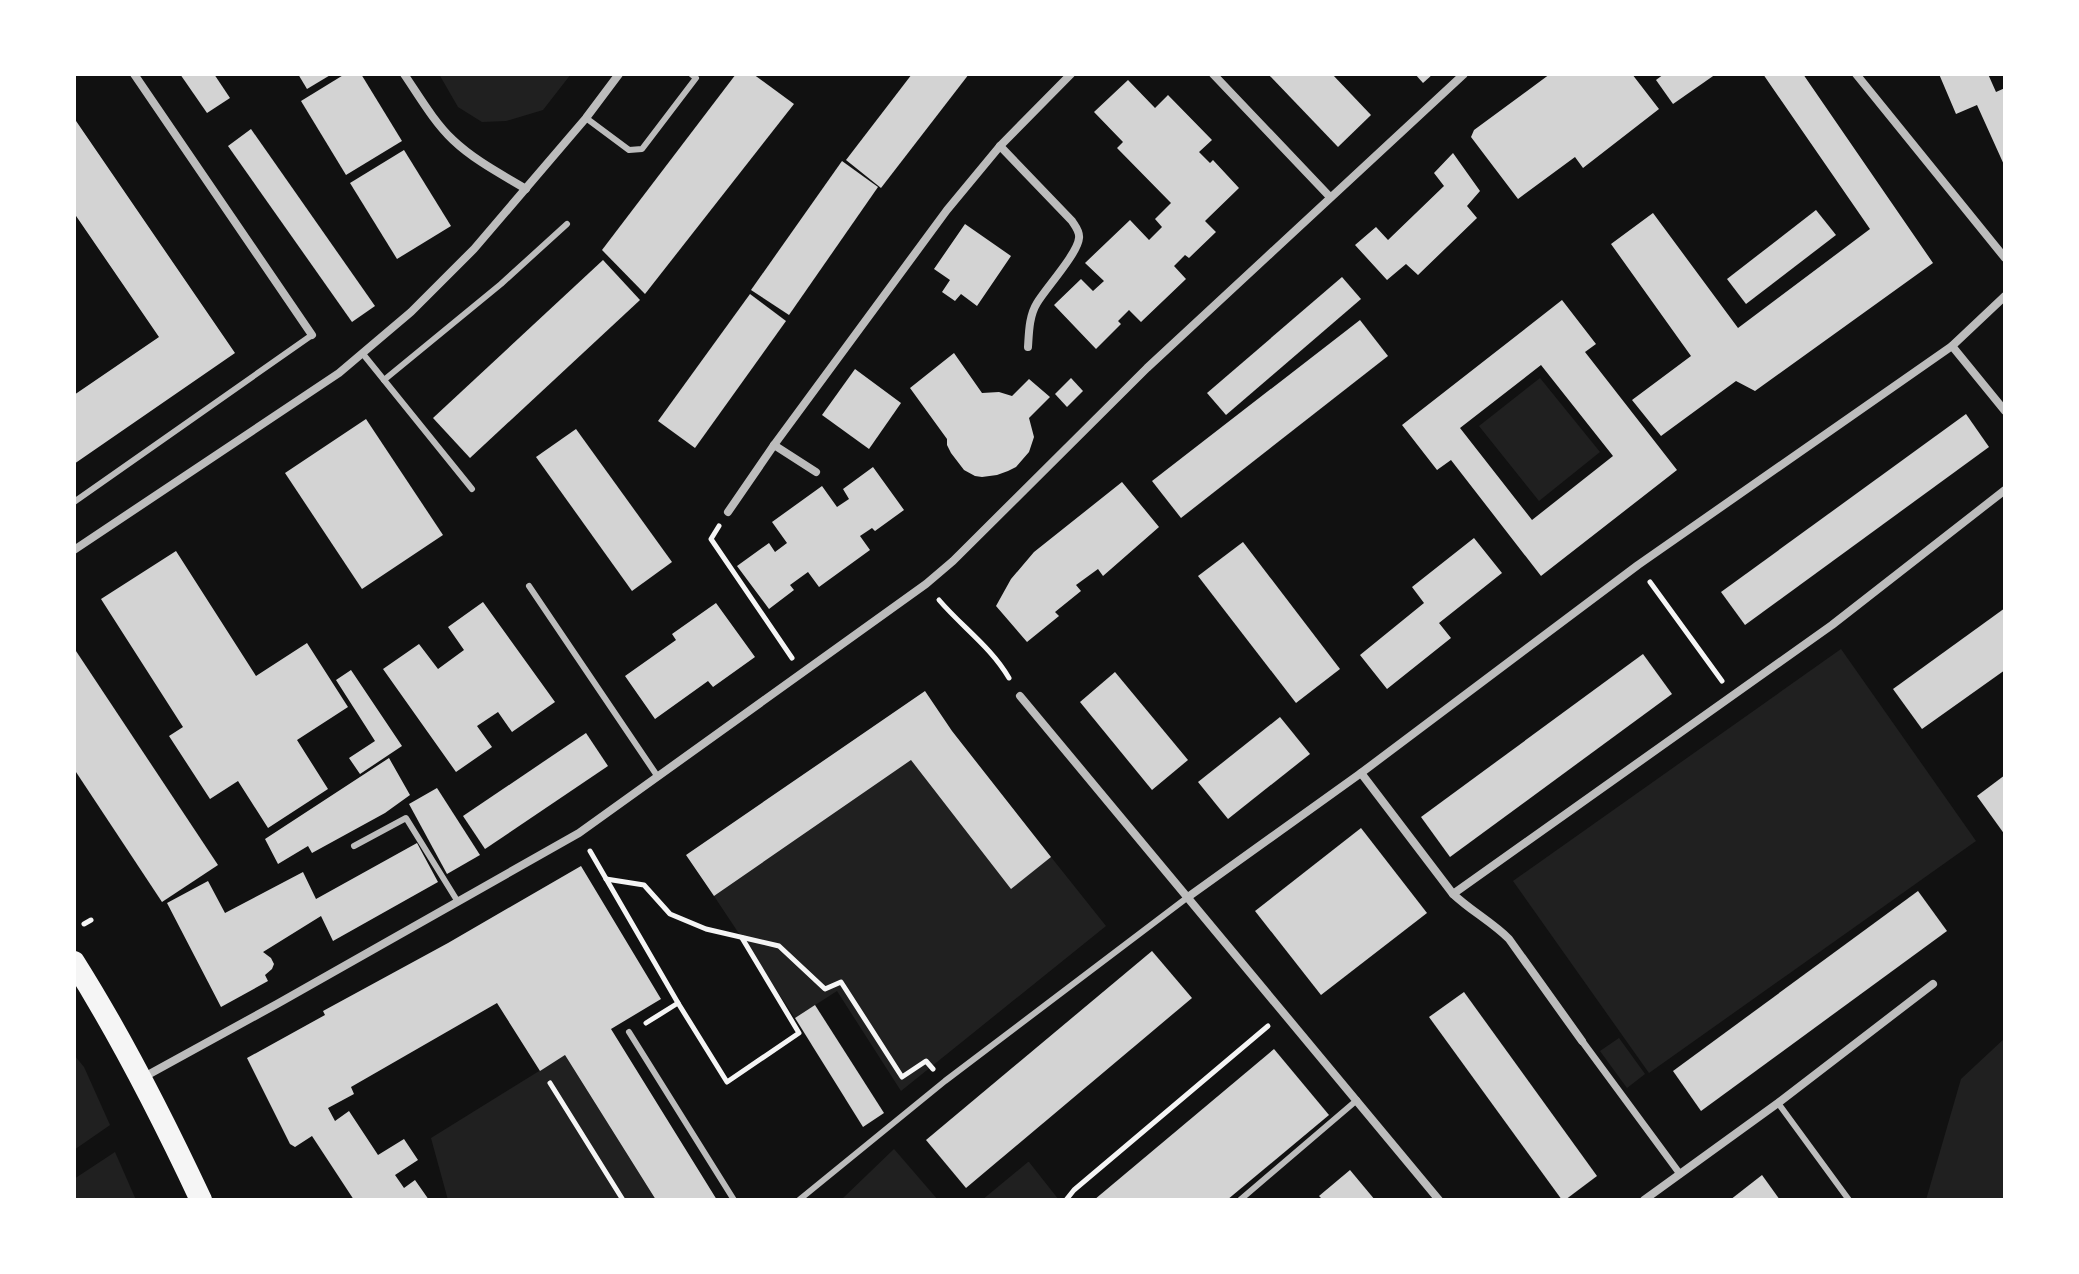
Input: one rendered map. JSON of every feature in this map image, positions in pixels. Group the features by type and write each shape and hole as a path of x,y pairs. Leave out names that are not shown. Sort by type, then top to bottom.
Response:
{"highway":[{"path":"77,972 112,1022 201,1200"}],"street":[{"path":"134,74 312,335"},
{"path":"404,74 452,139 483,163 526,189"},
{"path":"74,550 318,388 363,354 411,312 474,249 586,118 619,74"},
{"path":"728,512 947,210 1000,146 1071,74"},
{"path":"1213,74 1330,197"},
{"path":"141,1078 579,833 926,584 953,561 1147,368 1464,74"},
{"path":"1856,74 2005,258"},
{"path":"1000,146 1072,221 1080,239 1036,305 1028,347"},
{"path":"1188,897 1361,773 1638,565 1952,346 2005,296"},
{"path":"1952,346 2005,411"},
{"path":"774,445 816,472"},
{"path":"1453,894 1832,625 2005,490"},
{"path":"1020,696 1439,1200"},
{"path":"1361,773 1453,894 1509,939 1680,1174"},
{"path":"1644,1200 1778,1103 1933,984"}],"lane":[{"path":"586,118 629,150 642,149 695,75"},
{"path":"384,380 501,284 567,224"},
{"path":"74,502 312,335"},
{"path":"363,354 472,489"},
{"path":"529,586 658,777"},
{"path":"354,846 406,818 458,902"},
{"path":"799,1200 945,1081 1188,897"},
{"path":"629,1032 734,1200"},
{"path":"1240,1200 1357,1100"},
{"path":"1778,1103 1849,1200"}],"path":[{"path":"728,512 711,539 802,672"},
{"path":"1638,565 1732,694"},
{"path":"936,596 1006,672 1020,696"},
{"path":"579,833 727,1082 799,1033 741,937"},
{"path":"606,879 644,885 670,914 706,929 779,946 825,989 841,982 902,1077 926,1061 945,1081"},
{"path":"84,924 91,920"},
{"path":"629,1032 678,1003"},
{"path":"1066,1200 1284,1013"},
{"path":"550,1083 623,1200"}],"shaded area":[{"path":"439,74 571,74 543,110 506,121 482,122 458,107"},
{"path":"1540,378 1600,452 1539,501 1479,426"},
{"path":"1841,649 1976,841 1649,1073 1513,881"},
{"path":"911,760 1011,888 1051,857 1106,926 901,1091 837,991 795,1018 714,896"},
{"path":"1619,1038 1645,1074 1627,1088 1600,1051"},
{"path":"2005,1038 2005,1200 1926,1200 1961,1079"},
{"path":"74,1055 84,1067 110,1125 74,1150"},
{"path":"565,1055 656,1200 448,1200 431,1138"},
{"path":"894,1149 938,1200 841,1200"},
{"path":"115,1152 136,1200 74,1200 74,1179"},
{"path":"1028,1162 1059,1200 982,1200"}],"building":[{"path":"180,74 214,74 230,98 207,113"},
{"path":"298,74 332,74 307,89"},
{"path":"345,74 361,74 402,141 346,175 301,101"},
{"path":"736,74 753,74 794,104 645,294 602,250"},
{"path":"912,74 969,74 881,188 846,160"},
{"path":"1268,74 1332,74 1371,115 1338,147"},
{"path":"1415,74 1433,74 1423,83"},
{"path":"1550,74 1632,74 1659,109 1583,168 1575,157 1518,199 1471,137 1474,130"},
{"path":"1664,74 1716,74 1673,104 1656,80"},
{"path":"1763,74 1803,74 1933,263 1755,391 1736,381 1661,436 1632,400 1691,356 1611,244 1653,213 1738,328 1870,229"},
{"path":"1939,74 1988,74 1996,92 2005,88 2005,167 1977,105 1956,114"},
{"path":"1128,80 1155,108 1168,95 1212,140 1199,152 1210,163 1213,160 1239,188 1205,221 1216,232 1189,258 1185,255 1174,266 1186,279 1141,322 1129,310 1118,321 1121,324 1096,349 1054,305 1081,279 1093,291 1104,281 1085,263 1130,220 1149,240 1162,227 1155,219 1171,203 1117,148 1123,142 1094,112"},
{"path":"74,118 235,353 74,464 74,395 159,337 74,213"},
{"path":"251,129 375,306 352,322 228,146"},
{"path":"404,150 451,226 397,259 350,183"},
{"path":"1453,153 1480,191 1467,206 1477,218 1418,275 1406,264 1387,280 1355,245 1376,227 1388,240 1444,186 1434,173"},
{"path":"842,161 878,187 789,315 751,290"},
{"path":"1816,210 1836,235 1746,304 1727,279"},
{"path":"965,224 1011,256 977,306 961,294 955,301 942,292 950,280 934,269"},
{"path":"603,260 640,300 470,458 433,418"},
{"path":"1342,277 1361,299 1226,415 1207,393"},
{"path":"750,294 786,321 695,448 658,421"},
{"path":"1562,300 1596,344 1585,352 1677,470 1541,576 1451,460 1437,470 1402,425","holes":["1541,365 1613,456 1532,520 1460,428"]},
{"path":"1360,320 1388,356 1181,518 1152,481"},
{"path":"954,353 982,393 999,392 1012,396 1029,379 1050,397 1029,418 1034,437 1029,452 1016,467 1008,471 982,477 964,470 951,453 947,439 910,388"},
{"path":"855,369 901,403 869,449 822,415"},
{"path":"1071,378 1083,391 1067,407 1055,394"},
{"path":"1966,414 1989,447 1745,625 1721,592"},
{"path":"366,419 443,535 362,589 285,473"},
{"path":"576,429 672,562 632,591 536,457"},
{"path":"873,467 904,510 875,531 872,528 860,536 870,550 819,587 808,572 790,585 794,590 769,609 737,566 769,543 775,552 787,543 772,522 822,486 837,507 849,499 843,489"},
{"path":"1122,482 1159,527 1103,576 1098,569 1076,585 1081,591 1055,612 1059,616 1027,642 996,606 1011,579 1034,552"},
{"path":"1474,538 1502,573 1439,623 1451,638 1387,689 1360,655 1424,603 1412,587"},
{"path":"1243,542 1340,669 1296,703 1198,576"},
{"path":"176,551 256,676 307,643 348,707 297,740 328,789 268,828 238,781 210,799 169,736 183,727 101,599"},
{"path":"483,602 555,702 512,732 498,712 477,726 492,747 456,772 383,669 419,644 438,669 464,650 448,627"},
{"path":"716,603 755,657 713,687 708,681 655,719 625,676 676,640 672,634"},
{"path":"2005,608 2005,670 1922,729 1893,689"},
{"path":"74,648 218,865 162,902 74,769"},
{"path":"1643,654 1672,694 1450,857 1421,817"},
{"path":"351,670 402,746 360,774 349,758 375,741 336,680"},
{"path":"1115,672 1188,760 1152,790 1080,702"},
{"path":"925,691 952,731 1051,857 1011,889 911,760 714,896 686,855"},
{"path":"1280,717 1310,754 1228,819 1198,782"},
{"path":"586,733 608,766 485,849 463,816"},
{"path":"389,758 410,795 385,813 312,853 308,846 278,864 265,839"},
{"path":"2005,775 2005,835 1977,796"},
{"path":"437,788 480,855 447,874 409,804"},
{"path":"1361,828 1427,913 1321,995 1255,911"},
{"path":"417,843 438,882 333,941 321,916 263,952 274,964 265,975 268,981 221,1007 167,903 208,881 225,913 303,872 316,899"},
{"path":"581,866 661,999 611,1029 717,1200 656,1200 565,1055 540,1071 497,1003 351,1087 354,1094 328,1108 335,1121 349,1111 378,1155 404,1139 418,1160 395,1175 404,1188 415,1180 429,1200 354,1200 312,1136 295,1147 290,1144 247,1058 325,1015 323,1011"},
{"path":"1918,891 1947,931 1701,1111 1673,1071"},
{"path":"1152,951 1192,998 966,1188 926,1140"},
{"path":"1464,992 1597,1176 1565,1200 1562,1200 1429,1017"},
{"path":"815,1005 884,1113 863,1127 795,1018"},
{"path":"1274,1049 1329,1115 1227,1200 1094,1200"},
{"path":"1350,1170 1375,1200 1323,1200 1319,1196"},
{"path":"1762,1175 1780,1200 1730,1200"}]}
